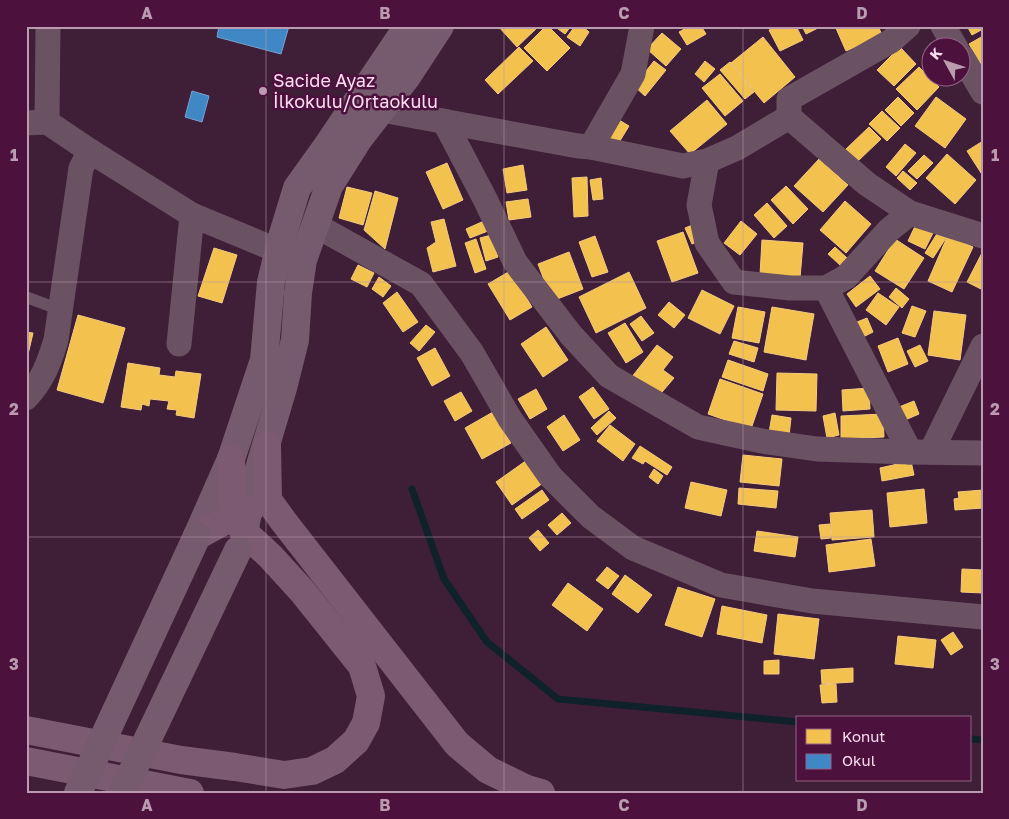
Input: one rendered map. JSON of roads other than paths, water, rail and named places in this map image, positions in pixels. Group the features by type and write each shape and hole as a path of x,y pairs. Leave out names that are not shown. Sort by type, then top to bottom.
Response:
{"highway":[{"path":"266,445 268,500 457,744 488,770 527,789 541,793"},
{"path":"26,730 181,760 284,775 312,771 335,760 356,741 366,723 371,696 362,666 296,584 241,527 232,502 231,460"},
{"path":"197,536 241,527 264,512 284,522"},
{"path":"26,762 190,793"}],"main road":[{"path":"78,793 231,460 264,360 271,282 297,188 408,26"},
{"path":"122,793 241,527 296,340 298,293 303,260 329,186 358,140 406,78 440,26"}],"street":[{"path":"48,26 37,123 90,151 192,215 279,250"},
{"path":"591,147 633,74 642,26"},
{"path":"908,26 891,41 789,99 789,116 866,184 910,213 983,236"},
{"path":"943,26 950,38"},
{"path":"972,74 983,92"},
{"path":"382,110 591,147 684,166 707,161 737,148 789,116"},
{"path":"444,121 485,198 515,262 571,335 609,376 698,427 762,441 817,448 983,453"},
{"path":"26,398 40,381 48,365 56,340 82,168 90,151"},
{"path":"707,161 699,206 707,243 734,282 790,288 826,288 846,277 889,230 910,213"},
{"path":"179,344 192,215"},
{"path":"315,224 421,284 472,353 510,419 550,476 591,517 633,548 722,585 812,601 983,617"},
{"path":"826,288 920,452"},
{"path":"920,452 983,346"}],"lane":[{"path":"26,297 61,310"}],"waterway":[{"path":"412,489 444,579 487,642 558,699 796,722"},
{"path":"972,739 983,740"}],"place":[{"name":"Sacide Ayaz İlkokulu/Ortaokulu","path":"263,91"}]}
